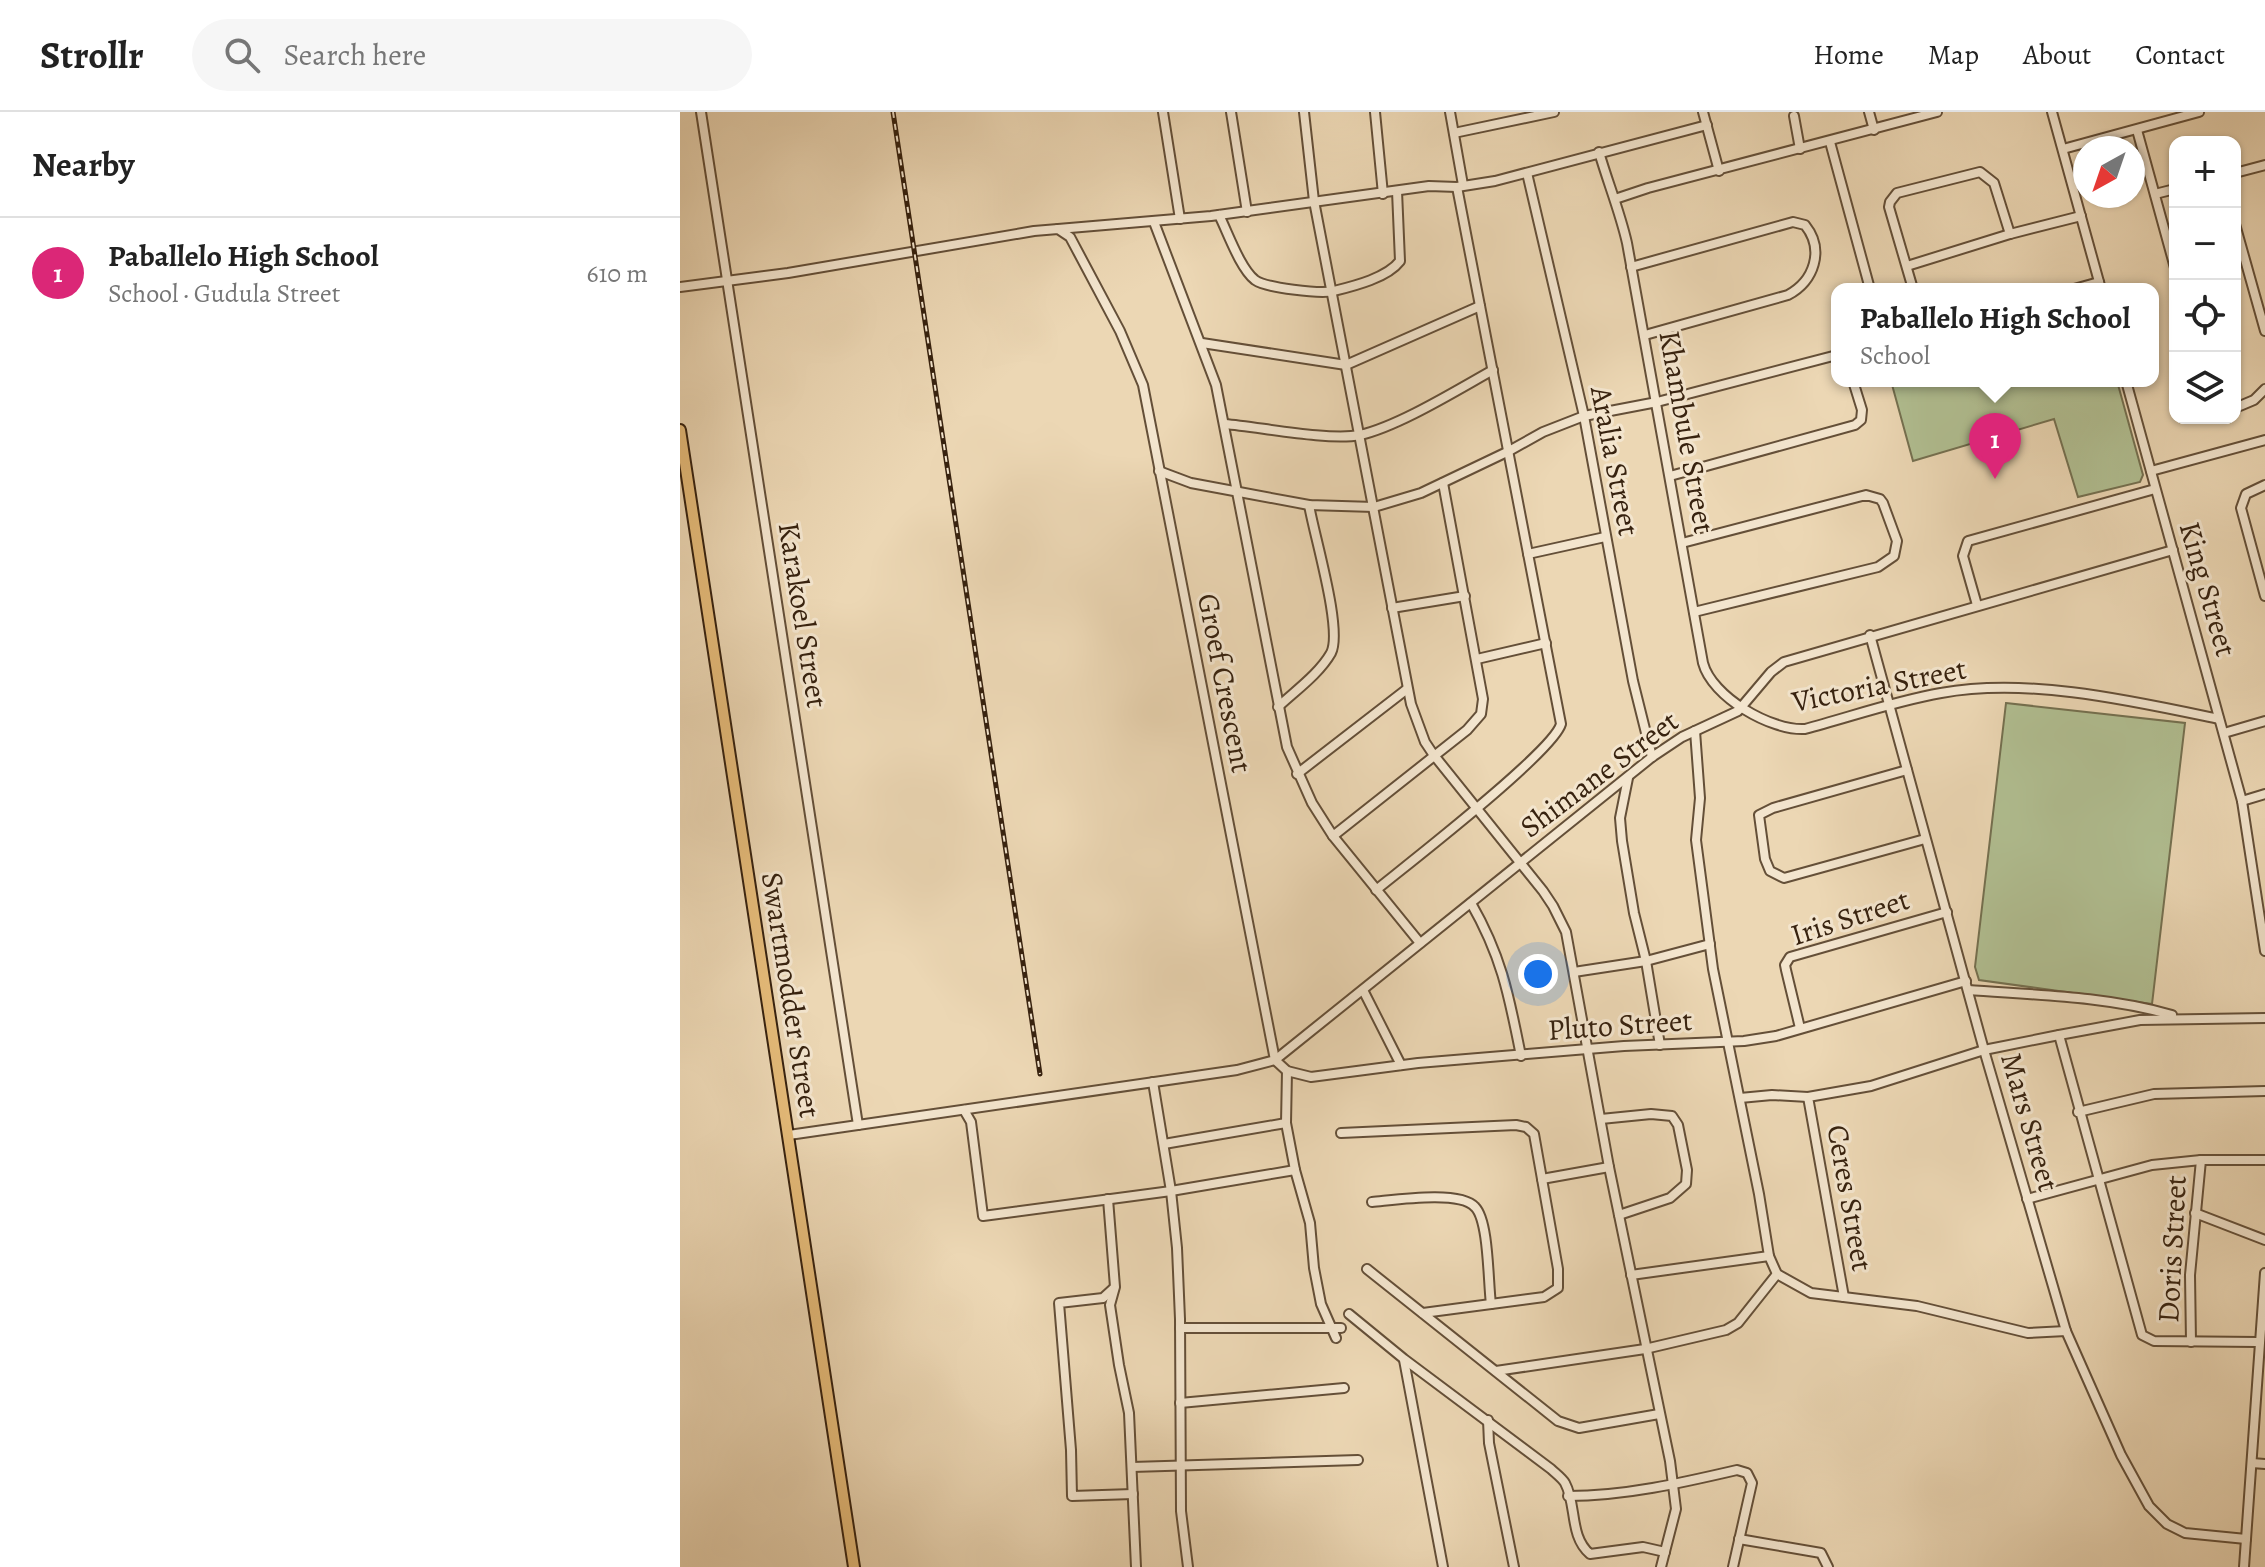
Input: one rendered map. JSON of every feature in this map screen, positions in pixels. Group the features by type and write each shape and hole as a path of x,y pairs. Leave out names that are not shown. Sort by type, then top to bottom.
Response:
{"main road":[{"name":"Swartmodder Street","path":"680,430 854,1567"}],"street":[{"name":"Karakoel Street","path":"701,112 858,1125"},
{"path":"1163,112 1180,219"},
{"path":"1231,112 1247,212"},
{"path":"1304,112 1314,201 1331,292 1407,689 1420,731 1433,754 1548,898 1560,919 1574,972 1609,1167 1673,1485 1676,1509 1661,1567"},
{"path":"1375,112 1383,194"},
{"path":"1376,890 1530,761 1559,731 1560,711 1480,306 1450,112"},
{"path":"1454,133 1554,112"},
{"path":"1703,112 1719,171"},
{"path":"1869,112 1874,130"},
{"path":"1615,199 1937,112"},
{"path":"2052,112 2099,283"},
{"path":"2063,149 2199,112"},
{"path":"1794,116 1800,149"},
{"path":"680,287 1034,231 1154,222 1429,186 1460,186 1527,173 1707,125"},
{"path":"2137,130 2169,246"},
{"path":"1830,142 1868,283"},
{"name":"Khambule Street","path":"1599,152 1615,199 1645,335 1706,672 1713,685 1743,707"},
{"path":"2241,171 2265,165"},
{"path":"1911,283 1889,207 1893,197 1934,182 1980,172 1994,183 2010,234"},
{"name":"Aralia Street","path":"1527,173 1584,416 1633,681 1652,757"},
{"path":"2155,194 2169,190"},
{"path":"1219,215 1246,270 1259,282 1331,292 1384,274 1400,261 1397,191"},
{"path":"1907,266 2081,216"},
{"path":"1154,222 1216,385 1287,747 1297,774 1333,836 1420,943"},
{"path":"1631,267 1793,222 1802,223 1808,228 1815,246 1813,271 1802,286 1788,295 1645,335"},
{"name":"Groef Crescent","path":"1058,229 1070,237 1086,264 1132,354 1143,385 1275,1060"},
{"path":"2241,245 2265,331"},
{"path":"1202,343 1346,365 1480,306"},
{"path":"1159,471 1191,483 1309,505 1374,507 1443,483 1531,437 1584,416 1657,402 1831,357"},
{"path":"1225,424 1330,436 1360,435 1412,413 1493,370"},
{"path":"1670,476 1859,423 1862,414 1855,387"},
{"name":"King Street","path":"2128,387 2242,801 2265,951"},
{"path":"2241,405 2254,400 2265,389"},
{"path":"2151,471 2265,440"},
{"path":"1333,836 1467,730 1481,714 1483,699 1477,659 1443,483"},
{"path":"2265,485 2246,494 2241,508 2265,596"},
{"path":"1977,605 1963,556 1968,541 2155,489"},
{"path":"1682,543 1866,495 1883,503 1897,541 1894,556 1878,567 1694,612"},
{"path":"1278,707 1322,663 1333,647 1335,637 1309,505"},
{"path":"1528,554 1605,537"},
{"name":"Shimane Street","path":"1275,1060 1652,757 1743,707 1771,672 1784,662 2173,550"},
{"path":"1392,608 1465,596"},
{"name":"Mars Street","path":"1870,635 1984,1050 2066,1331 2121,1455 2149,1506 2167,1524 2185,1533 2246,1539"},
{"path":"1477,659 1546,643"},
{"path":"1297,774 1407,689"},
{"name":"Victoria Street","path":"1743,707 1772,723 1794,730 1942,692 1990,689 2060,691 2120,698 2219,719"},
{"path":"1721,719 1726,709 1726,697"},
{"path":"2224,733 2265,721"},
{"path":"1695,731 1700,798 1696,840 1713,969 1769,1256 1777,1274 1811,1293 1917,1306 2028,1333 2066,1331"},
{"path":"1907,770 1773,808 1759,815 1765,859 1770,871 1784,878 1925,839"},
{"path":"1628,777 1620,818 1622,841 1660,1045"},
{"path":"2242,801 2265,794"},
{"path":"1471,903 1498,956 1521,1056"},
{"name":"Iris Street","path":"1800,1028 1785,965 1790,957 1947,912"},
{"path":"1574,972 1646,961 1710,944"},
{"path":"1967,985 2131,1005 2180,1017 2265,1018"},
{"name":"Pluto Street","path":"1287,1071 1311,1077 1401,1065 1588,1049 1757,1040 1967,985"},
{"path":"1363,990 1401,1065"},
{"name":"Ceres Street","path":"1844,1297 1808,1097 1871,1086 1984,1050 2140,1020 2180,1017"},
{"path":"2059,1035 2142,1335 2154,1341 2258,1342"},
{"path":"789,1135 1252,1067 1275,1060 1287,1071 1286,1123 1310,1223 1321,1304 1336,1338"},
{"path":"1153,1082 1177,1248 1181,1511 1188,1567"},
{"path":"2078,1112 2154,1094 2265,1091"},
{"path":"1740,1098 1772,1095 1808,1097"},
{"path":"964,1110 971,1122 983,1216 1171,1191 1295,1170"},
{"path":"1601,1119 1651,1114 1672,1116 1678,1125 1687,1170 1686,1184 1678,1194 1619,1215"},
{"path":"1164,1144 1286,1123"},
{"path":"1341,1133 1523,1126 1534,1134 1558,1269 1558,1288 1544,1297 1423,1313"},
{"path":"2027,1199 2152,1165 2201,1160 2265,1160"},
{"name":"Doris Street","path":"2191,1342 2190,1275 2201,1160"},
{"path":"1542,1179 1609,1167"},
{"path":"1372,1202 1443,1198 1460,1199 1473,1205 1482,1221 1491,1304"},
{"path":"1108,1199 1115,1287 1110,1305 1129,1413 1136,1567"},
{"path":"2195,1213 2265,1240"},
{"path":"1631,1275 1769,1256"},
{"path":"1367,1269 1558,1421 1579,1428 1659,1414"},
{"path":"2244,1567 2265,1273"},
{"path":"1496,1371 1645,1349 1732,1327 1777,1274"},
{"path":"1115,1287 1103,1298 1059,1303 1072,1496 1133,1494"},
{"path":"1180,1328 1345,1321 1407,1359 1425,1491"},
{"path":"1345,1321 1404,1359 1551,1469 1564,1482 1577,1535 1590,1554 1643,1547 1665,1552"},
{"path":"1404,1359 1443,1567"},
{"path":"1180,1403 1344,1388"},
{"path":"1488,1420 1489,1443 1514,1567"},
{"path":"1132,1467 1358,1460"},
{"path":"2252,1463 2265,1464"},
{"path":"1568,1496 1595,1496 1673,1485 1737,1470 1747,1473 1752,1483 1733,1567"},
{"path":"1739,1539 1821,1553 1828,1567"}],"green space":[{"path":"1893,387 2119,387 2143,475 2140,482 2078,497 2054,419 1913,461"},
{"path":"2006,703 2185,723 2152,1004 1979,980 1975,967"}],"railway":[{"path":"893,112 1040,1074"}],"place":[{"name":"Paballelo High School","path":"1995,479"}]}
